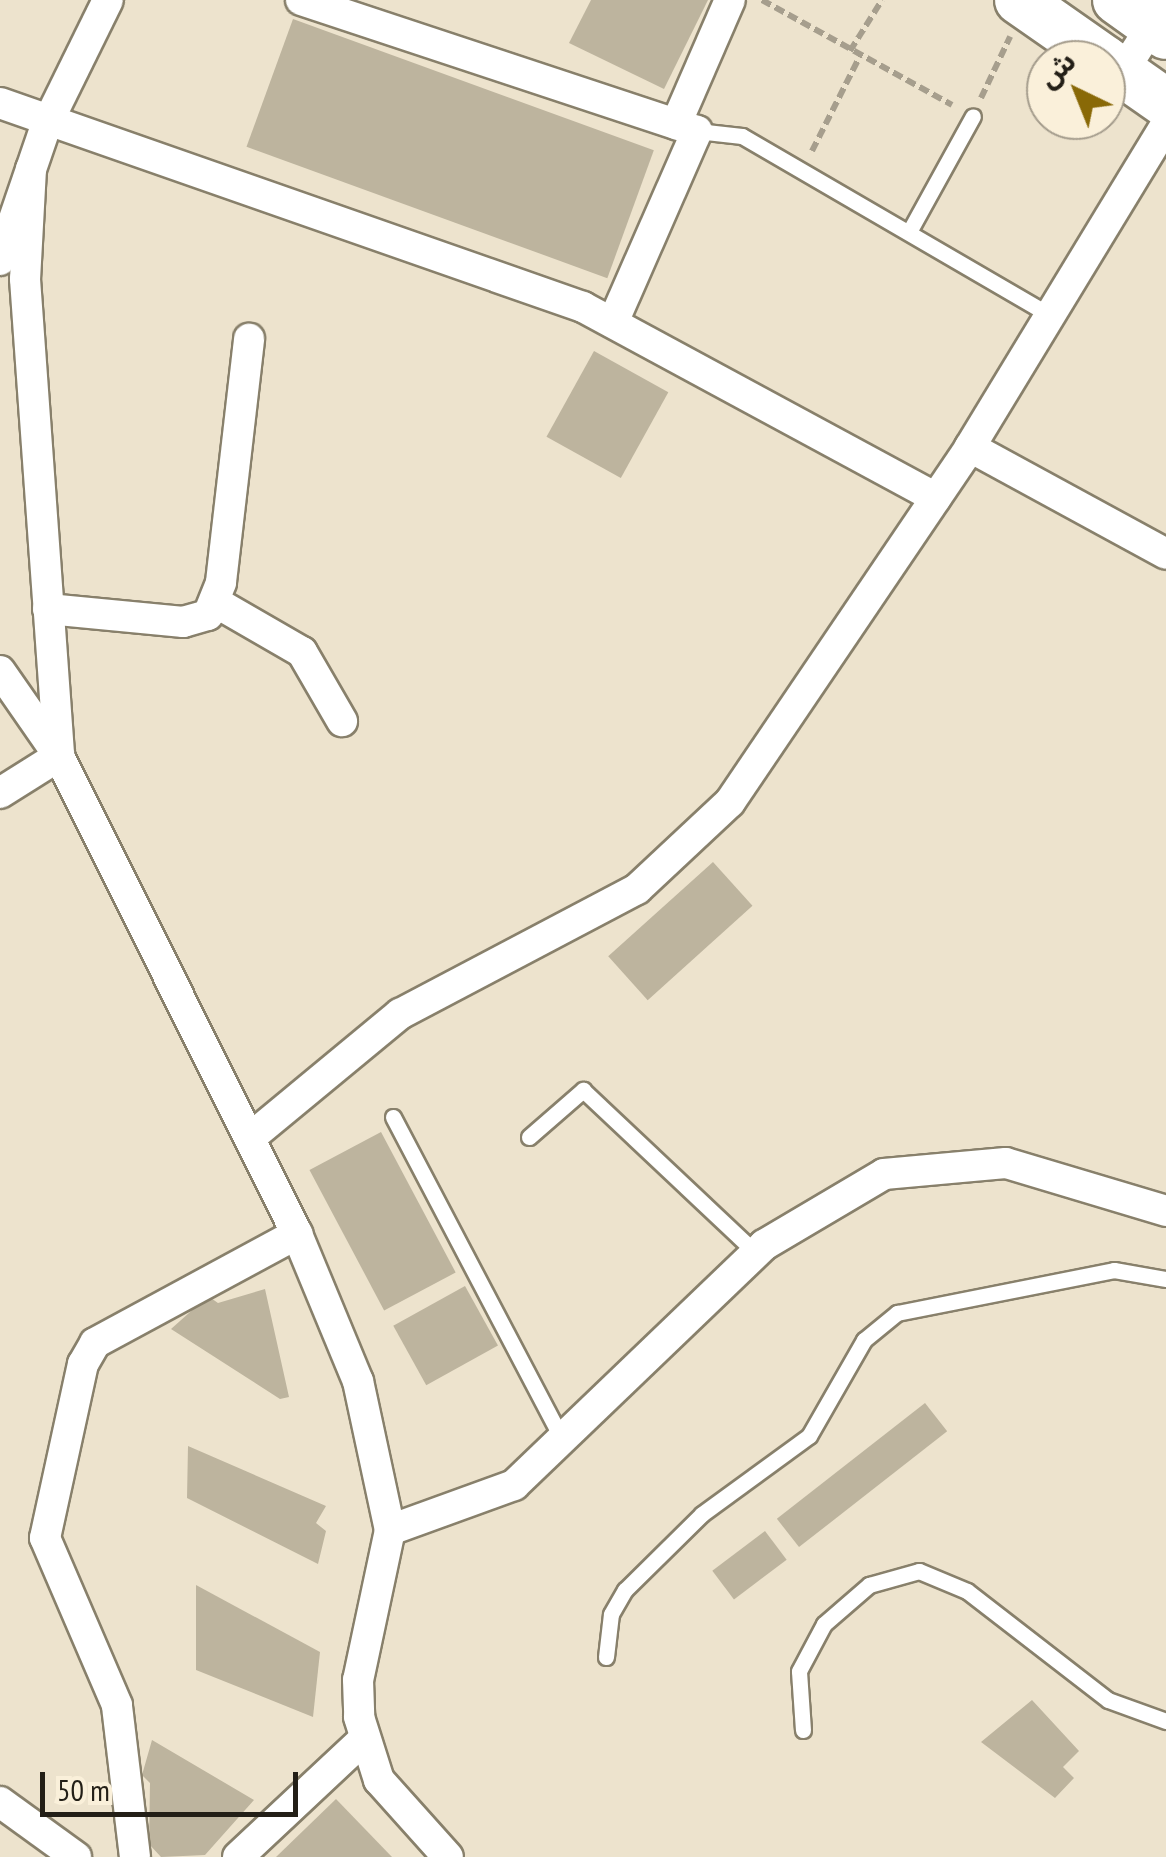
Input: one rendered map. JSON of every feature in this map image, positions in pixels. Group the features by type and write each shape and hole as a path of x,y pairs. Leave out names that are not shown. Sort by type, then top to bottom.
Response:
{"main road":[{"path":"1022,2 1077,40"},
{"path":"1126,74 1166,102"}],"street":[{"path":"0,260 46,126 108,0"},
{"path":"301,0 686,127"},
{"path":"613,322 730,0"},
{"path":"1126,46 1151,16"},
{"path":"0,104 46,126 372,228 613,322 936,498"},
{"path":"250,1138 400,1014 604,909 701,833 764,756 970,447 1166,125"},
{"path":"32,169 24,266 59,756"},
{"path":"217,603 249,339"},
{"path":"970,447 1166,554"},
{"path":"48,609 184,622 217,603"},
{"path":"217,603 302,652 342,721"},
{"path":"0,671 59,756 296,1234 358,1381 390,1530 358,1680 363,1740 390,1795 448,1857"},
{"path":"0,793 59,756"},
{"path":"390,1530 514,1485 564,1443 756,1253 848,1189 927,1163 1047,1170 1166,1211"},
{"path":"135,1857 117,1705 45,1538 83,1364 95,1343 296,1234"},
{"path":"238,1857 363,1740"},
{"path":"0,1802 76,1857"}],"lane":[{"path":"908,232 973,116"},
{"path":"686,127 742,136 1053,316"},
{"path":"529,1137 583,1090 756,1253"},
{"path":"393,1117 564,1443"},
{"path":"606,1657 611,1614 625,1590 702,1514 809,1436 864,1340 897,1313 1114,1270 1166,1279"},
{"path":"804,1730 799,1671 824,1624 868,1585 919,1571 968,1591 1108,1700 1166,1721"}],"path":[{"path":"761,0 973,116 1022,2"},
{"path":"850,51 882,0"},
{"path":"802,170 860,56"}],"building":[{"path":"591,0 708,0 664,89 569,43"},
{"path":"293,19 654,150 607,278 246,147"},
{"path":"594,351 668,392 621,478 546,437"},
{"path":"713,862 752,906 648,1000 608,956"},
{"path":"381,1132 456,1272 384,1310 309,1170"},
{"path":"465,1286 498,1345 426,1385 393,1326"},
{"path":"265,1289 289,1397 280,1399 171,1329 208,1296 218,1303"},
{"path":"925,1403 947,1431 799,1547 777,1519"},
{"path":"188,1446 326,1506 316,1523 326,1531 318,1564 187,1498"},
{"path":"765,1531 787,1560 734,1599 712,1571"},
{"path":"196,1585 320,1652 313,1717 196,1670"},
{"path":"1032,1700 1079,1751 1063,1767 1074,1778 1055,1798 981,1742"},
{"path":"152,1740 254,1800 205,1855 161,1857 149,1844 150,1783 142,1775"},
{"path":"336,1799 392,1857 276,1857"}]}
